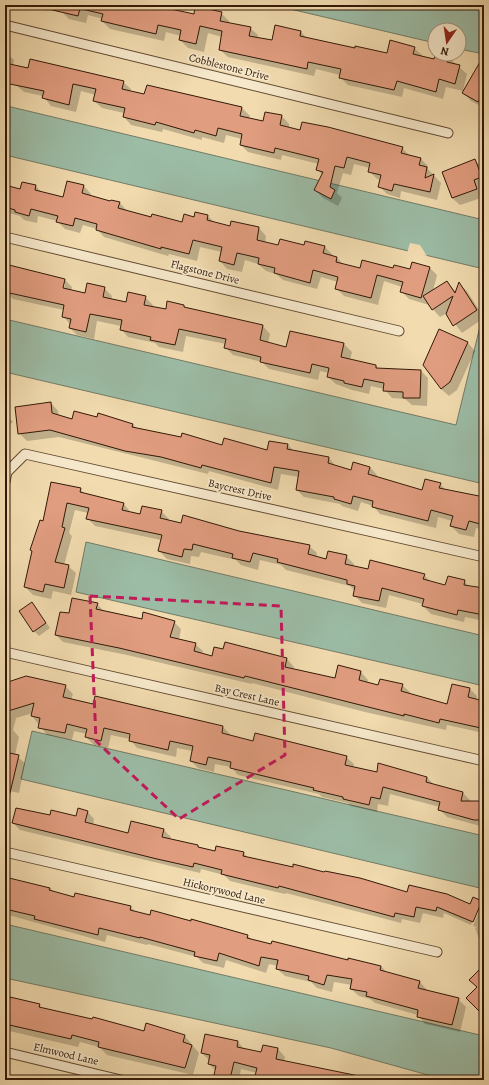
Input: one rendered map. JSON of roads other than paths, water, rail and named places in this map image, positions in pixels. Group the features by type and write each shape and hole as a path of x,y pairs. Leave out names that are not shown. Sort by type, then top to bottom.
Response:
{"street":[{"name":"Cobblestone Drive","path":"5,25 448,132"},
{"name":"Flagstone Drive","path":"5,237 399,332"},
{"name":"Baycrest Drive","path":"5,482 8,472 25,454 484,557"},
{"name":"Bay Crest Lane","path":"5,652 484,761"},
{"name":"Hickorywood Lane","path":"5,852 437,952"},
{"name":"Elmwood Lane","path":"5,1052 121,1080"}]}
